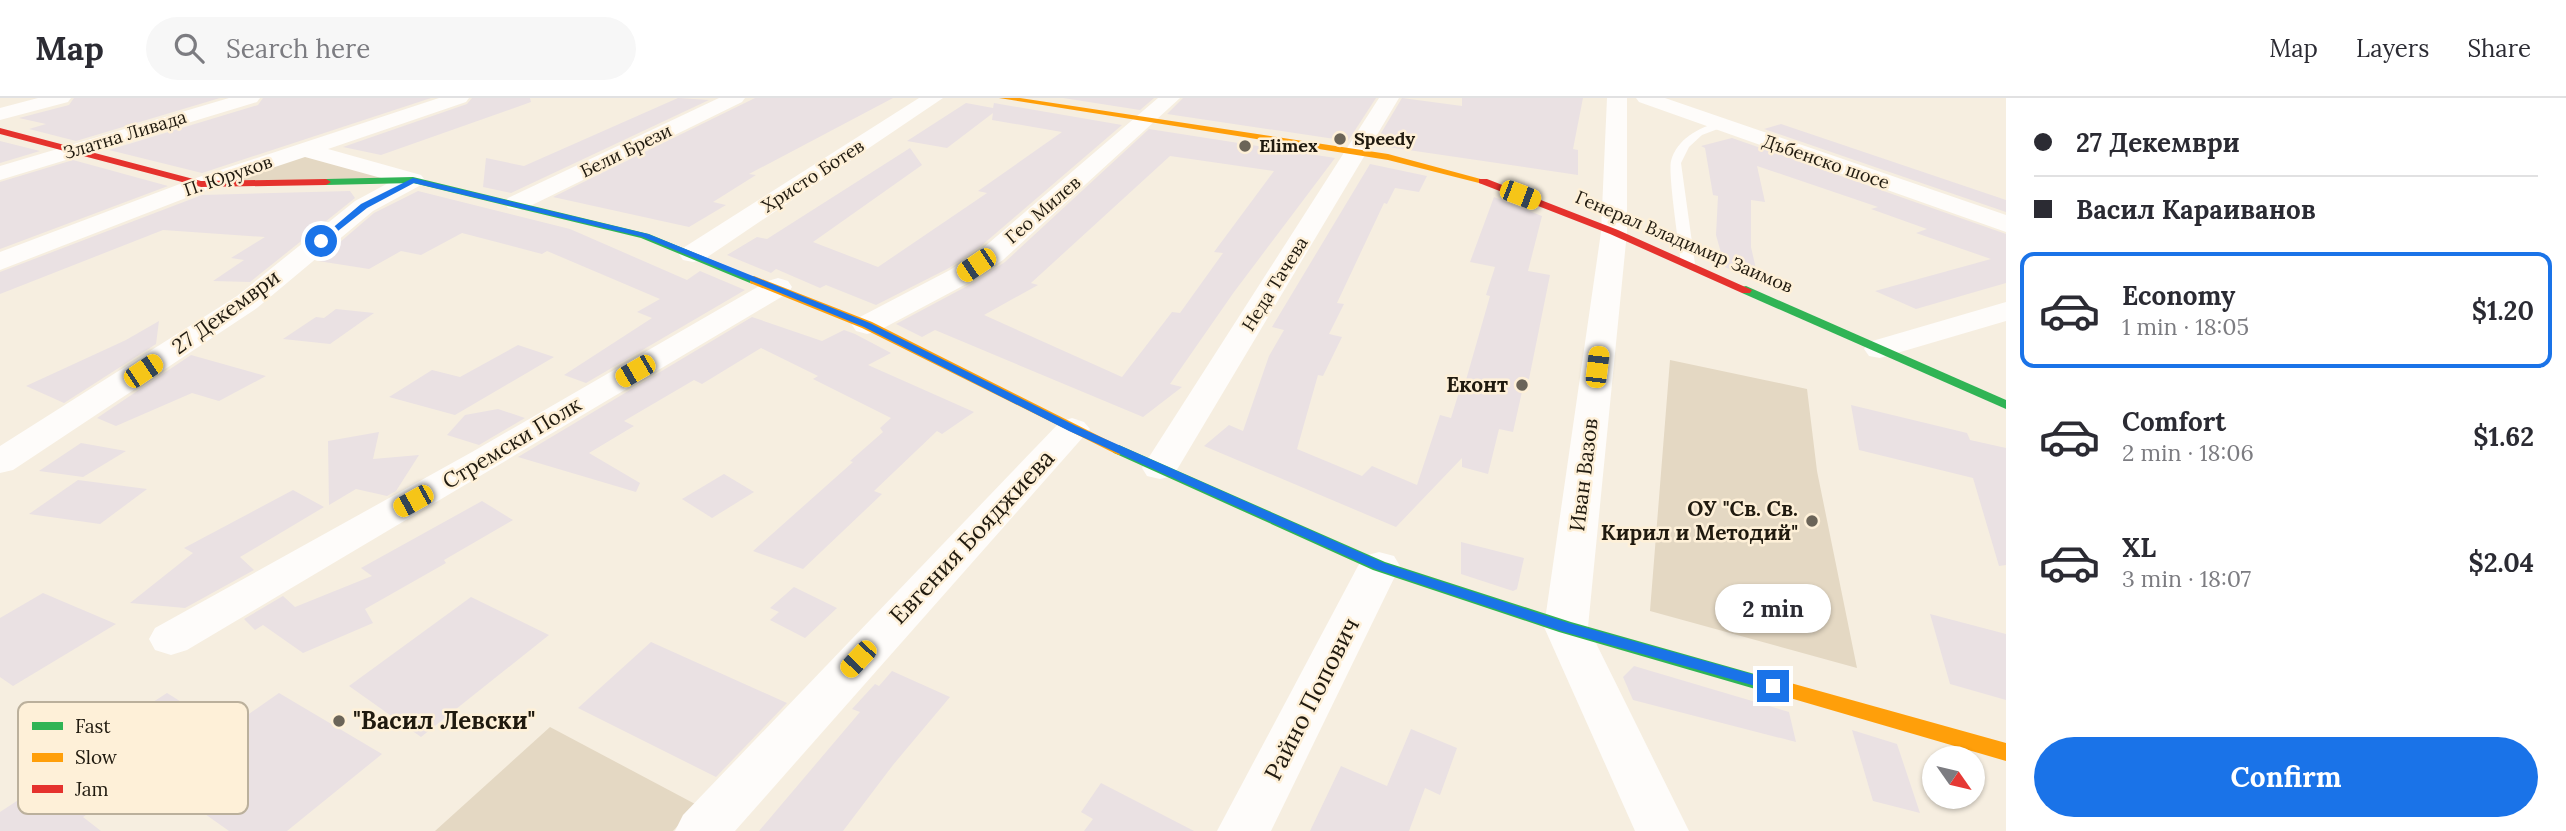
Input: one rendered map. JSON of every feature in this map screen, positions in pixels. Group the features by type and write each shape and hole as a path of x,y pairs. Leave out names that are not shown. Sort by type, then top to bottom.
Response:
{"street":[{"path":"0,114 61,98"},
{"name":"Златна Ливада","path":"0,173 250,98"},
{"name":"П. Юруков","path":"0,262 201,184 459,98"},
{"name":"Бели Брези","path":"517,203 735,98"},
{"name":"Христо Ботев","path":"693,254 933,98"},
{"name":"Генерал Владимир Заимов","path":"1003,98 1357,152 1475,178 1614,232 2006,405"},
{"name":"Гео Милев","path":"867,325 960,276 993,254 1170,98"},
{"name":"Неда Тачева","path":"1160,468 1389,98"},
{"name":"Иван Вазов","path":"1566,627 1614,232 1617,98"},
{"name":"Дъбенско шосе","path":"1646,98 2006,224"},
{"path":"0,131 201,184 413,180"},
{"path":"306,150 413,180 645,236 693,254 867,325 1072,429 1379,566 1566,627 2006,752"},
{"name":"27 Декември","path":"0,462 247,302 364,206 413,180"},
{"name":"Стремски Полк","path":"171,639 473,467 778,287"},
{"path":"1880,349 2006,311"},
{"name":"Евгения Бояджиева","path":"702,831 1072,429"},
{"name":"Райно Попович","path":"1244,831 1379,566"},
{"path":"1566,627 1662,831"}],"lane":[{"path":"1688,264 1676,163 1684,146 1699,133 1719,125"}],"shaded area":[{"path":"306,150 413,180 201,184"},
{"path":"1670,360 1807,389 1817,471 1857,668 1650,611"},
{"path":"550,727 697,805 673,831 435,831"}],"building":[{"path":"74,98 220,98 76,141 29,129 46,124 19,118 69,105"},
{"path":"263,98 431,98 202,173 109,150 258,105"},
{"path":"472,98 530,98 531,102 381,155 343,147 467,104"},
{"path":"678,98 709,100 511,193 483,187 486,158 524,166"},
{"path":"755,98 893,98 749,174 756,175 713,202 726,205 689,227 553,197"},
{"path":"1063,98 1154,98 1140,110"},
{"path":"1183,98 1376,98 1348,141 1167,114"},
{"path":"1402,98 1462,106 1462,98 1583,98 1573,149 1578,150 1578,175 1374,145"},
{"path":"966,103 993,108 994,103 1122,125 981,246 949,268 876,305 826,285 820,288 776,269 771,273 727,255 757,237 767,239 910,148 922,165 813,242 878,267 987,193 978,191 1062,132 992,120 993,113 947,148 907,141"},
{"path":"1781,124 2006,200 2006,212 1764,129"},
{"path":"1149,129 1335,158 1234,292 1170,384 1182,387 1143,417 935,330 922,337 896,324 971,284 1005,262","holes":["1170,156 1274,171 1214,252 1223,253 1180,313 1172,312 1122,377 984,315 1038,285 1031,283"]},
{"path":"1732,138 2006,234 2006,283 1916,309 1875,291 1991,259 1916,233 1927,229 1871,209 1878,207 1757,166 1765,202 1751,200 1751,247 1759,282 1725,267 1716,235 1718,196 1713,195 1705,148 1701,146"},
{"path":"0,141 40,151 0,163"},
{"path":"73,160 168,186 0,249 0,182"},
{"path":"1370,164 1427,176 1419,192 1395,188 1387,204 1384,203 1337,303 1344,304 1329,334 1342,337 1323,376 1318,375 1297,449 1362,476 1372,466 1417,485 1440,415 1451,418 1463,379 1466,380 1490,296 1486,295 1495,267 1470,262 1494,197 1542,216 1528,271 1550,275 1529,379 1525,378 1513,432 1499,429 1488,474 1462,467 1462,458 1396,527 1204,446 1229,425 1243,431 1269,356 1284,330 1272,327"},
{"path":"350,191 355,198 250,282 213,281 244,260 231,258 265,237 163,230 0,294 0,272 202,195"},
{"path":"418,191 570,229 687,280 700,271 745,290 586,383 564,375 652,318 637,312 660,299 547,251 542,254 462,233 421,255 401,251 369,269 318,261 374,213"},
{"path":"336,309 374,313 330,344 283,339 316,317 324,318"},
{"path":"752,317 822,341 844,330 855,334 891,353 868,365 974,412 942,434 937,431 874,491 882,494 803,569 753,551 853,462 850,461 883,432 880,428 891,418 813,379 818,376 761,348 702,384 694,380 624,421 634,426 589,453 640,483 636,492 518,457"},
{"path":"159,321 156,344 64,403 26,386 126,340"},
{"path":"518,345 554,357 455,415 389,397 432,370 460,377"},
{"path":"191,355 266,376 219,401 192,393 116,426 97,418"},
{"path":"1851,405 1967,433 1970,440 2006,448 2006,565 1999,566 1973,478 1859,450"},
{"path":"498,409 525,418 479,445 447,435 465,415"},
{"path":"379,432 373,459 419,455 396,491 387,496 356,489 329,505 328,441"},
{"path":"81,443 126,451 83,477 39,471"},
{"path":"724,474 754,492 712,518 682,499"},
{"path":"78,480 147,489 100,524 29,514"},
{"path":"293,490 324,507 240,557 254,570 185,608 130,603 193,553 184,548"},
{"path":"482,501 513,520 444,560 446,563 365,609 373,623 303,653 263,625 255,630 244,619 283,596 295,607 372,576 361,568"},
{"path":"1461,542 1524,558 1517,589 1513,591 1461,574"},
{"path":"794,587 837,608 805,638 770,620 779,612 770,608"},
{"path":"43,593 116,624 13,686 0,677 0,618"},
{"path":"471,597 549,635 421,737 349,686"},
{"path":"1930,614 2006,634 2006,700 1950,684"},
{"path":"651,642 787,703 716,777 578,708"},
{"path":"1634,666 1789,712 1796,742 1633,700 1623,677"},
{"path":"892,671 950,697 893,765 843,831 759,831 860,712 852,709 875,684 879,686"},
{"path":"167,693 181,702 153,702"},
{"path":"279,693 382,754 287,831 229,831 205,814 248,814 248,715"},
{"path":"1411,729 1457,748 1440,795 1425,788 1409,831 1310,831 1341,766 1387,786"},
{"path":"1852,730 1897,744 1920,813 1873,801"},
{"path":"1101,783 1194,831 1084,831 1093,819 1081,812"},
{"path":"18,800 18,814 87,814 83,817 101,831 0,831 0,812"}],"traffic: fast":[{"path":"326,182 413,180 645,236 754,280"},
{"path":"1746,290 2006,405"},
{"path":"1119,450 1379,566 1566,627 1776,687"}],"traffic: slow":[{"path":"1003,98 1388,157 1483,181"},
{"path":"754,280 867,325 1119,450"},
{"path":"1776,687 2006,752"}],"traffic: jam":[{"path":"0,131 201,184 326,182"},
{"path":"1483,181 1614,232 1746,290"}],"place":[{"name":"Speedy","path":"1340,139"},
{"name":"Elimex","path":"1245,146"},
{"name":"Еконт","path":"1522,385"},
{"name":"ОУ \"Св. Св. Кирил и Методий\"","path":"1812,521"},
{"name":"\"Васил Левски\"","path":"339,721"}],"route":[{"path":"321,241 364,206 413,180 645,236 778,287 867,325 1072,429 1379,566 1566,627 1773,686"}]}
